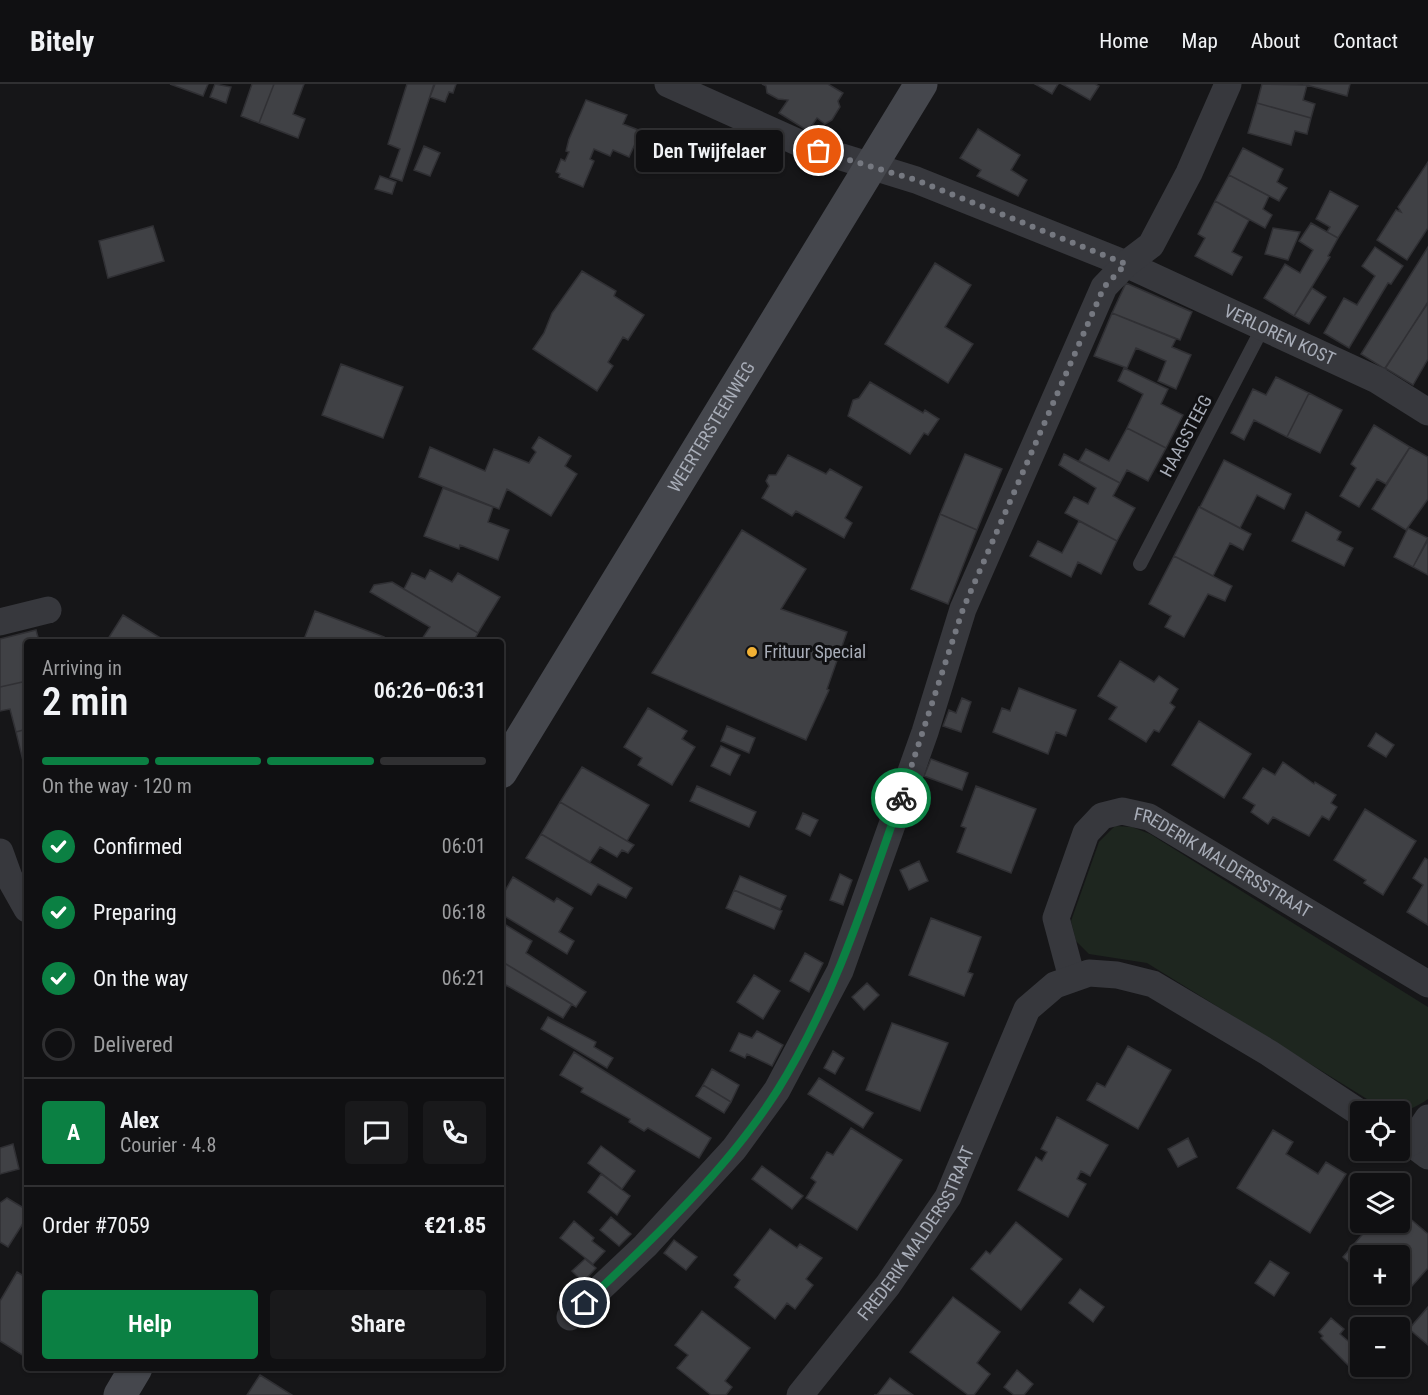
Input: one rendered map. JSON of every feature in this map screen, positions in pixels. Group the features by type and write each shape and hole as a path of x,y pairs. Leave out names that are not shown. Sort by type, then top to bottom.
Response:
{"main road":[{"name":"WEERTERSTEENWEG","path":"504,767 921,84"},
{"path":"120,1395 134,1371"}],"street":[{"name":"VERLOREN KOST","path":"668,84 806,146 916,180 1126,264 1263,325 1377,380 1428,412"},
{"path":"570,1317 695,1194 734,1149 782,1081 840,971 925,732 963,609 1104,287 1126,264 1151,245 1189,173 1228,84"},
{"path":"0,622 48,610"},
{"name":"FREDERIK MALDERSSTRAAT","path":"1072,978 1056,918 1086,833 1102,816 1122,811 1149,817 1428,984"},
{"path":"0,852 9,877 24,904"},
{"name":"FREDERIK MALDERSSTRAAT","path":"800,1395 888,1285 948,1197 1027,1009 1055,985 1089,973 1117,975 1153,984 1269,1053 1350,1106"},
{"path":"1413,1144 1428,1118"}],"lane":[{"name":"HAAGSTEEG","path":"1140,564 1263,325"}],"shaded area":[{"path":"1115,826 1132,827 1150,834 1428,1007 1428,1099 1410,1108 1410,1101 1371,1101 1147,963 1089,954 1076,941 1071,921 1099,842"}],"building":[{"path":"170,84 208,84 203,96"},
{"path":"215,84 231,87 226,103 210,97"},
{"path":"252,84 274,84 259,123 241,116"},
{"path":"274,84 304,84 293,114 305,119 298,138 259,123"},
{"path":"407,84 434,84 402,181 390,177 400,149 388,144"},
{"path":"435,84 456,84 453,93 449,92 445,102 430,97"},
{"path":"762,84 828,84 843,93 838,101 840,107 832,120 825,124 817,118 808,131 779,113 788,100 778,99 767,93 766,86"},
{"path":"1035,84 1058,84 1052,94"},
{"path":"1062,84 1095,84 1099,86 1090,100"},
{"path":"1262,84 1307,85 1303,100 1315,104 1311,118 1257,103"},
{"path":"1303,84 1350,84 1347,96"},
{"path":"586,100 627,115 623,124 641,131 629,157 613,150 610,156 594,149 590,159 594,161 583,187 559,177 560,174 556,172 561,159 565,161 569,152 566,151 569,139"},
{"path":"1257,103 1311,118 1307,134 1295,131 1291,145 1248,133"},
{"path":"978,129 1020,155 1011,170 1027,180 1018,196 977,176 981,170 960,158"},
{"path":"424,146 440,153 430,176 414,170"},
{"path":"1243,148 1283,169 1277,182 1287,188 1279,201 1229,175"},
{"path":"1428,162 1428,228 1407,260 1377,240 1396,210 1401,212 1398,207"},
{"path":"1229,175 1269,196 1263,209 1272,215 1265,228 1215,201"},
{"path":"380,176 396,182 392,194 375,189"},
{"path":"1330,191 1358,206 1338,238 1327,232 1330,227 1316,219"},
{"path":"1215,201 1249,220 1232,252 1242,257 1232,275 1195,256 1205,238 1198,234"},
{"path":"1311,223 1338,238 1328,256 1330,257 1294,316 1264,298 1285,264 1300,273 1313,250 1299,241"},
{"path":"153,226 164,261 108,278 99,241"},
{"path":"1273,228 1300,232 1288,260 1265,254"},
{"path":"1375,247 1403,266 1391,284 1388,283 1349,348 1324,333 1344,298 1357,305 1375,276 1362,266"},
{"path":"1428,247 1428,302 1385,369 1361,354"},
{"path":"935,263 971,285 945,327 973,344 948,383 885,344"},
{"path":"582,271 616,291 614,296 644,315 628,340 623,337 608,362 613,366 597,391 533,349 544,333 552,313"},
{"path":"1126,283 1192,312 1180,340 1112,313"},
{"path":"1312,288 1326,297 1309,324 1294,316"},
{"path":"1428,303 1428,359 1413,385 1385,368"},
{"path":"1112,313 1176,339 1172,347 1191,355 1176,389 1158,381 1166,361 1136,348 1127,368 1094,356"},
{"path":"341,364 403,387 383,438 322,415"},
{"path":"1124,368 1168,389 1161,404 1183,415 1166,448 1127,428 1143,394 1118,381"},
{"path":"1276,377 1309,393 1287,437 1254,420 1244,440 1231,433 1253,389 1266,395"},
{"path":"870,382 923,413 925,410 939,419 928,435 924,433 910,454 848,416 853,400 859,398"},
{"path":"1309,393 1342,410 1320,453 1287,437"},
{"path":"1374,425 1410,447 1386,484 1377,479 1359,507 1340,496 1356,468 1351,464"},
{"path":"1127,428 1166,448 1148,481 1127,470 1120,483 1079,461 1086,449 1109,461"},
{"path":"539,437 571,456 565,466 577,474 551,516 507,489 499,509 419,477 430,447 485,471 494,449 529,463 536,452 532,448"},
{"path":"1410,447 1428,457 1428,499 1406,530 1372,509"},
{"path":"965,454 1002,469 977,530 940,514"},
{"path":"1064,454 1120,483 1113,496 1135,508 1117,541 1065,513 1074,497 1088,504 1096,488 1059,465"},
{"path":"788,455 826,474 830,469 862,487 845,518 852,523 844,538 796,511 792,516 762,498 769,486 766,481 769,475 776,475"},
{"path":"1224,460 1291,494 1284,509 1257,495 1240,528 1200,507"},
{"path":"443,488 493,507 488,522 509,530 498,560 460,545 459,549 424,536"},
{"path":"1199,507 1251,534 1243,550 1230,543 1213,576 1174,556"},
{"path":"1306,512 1341,532 1337,540 1353,548 1344,566 1292,541"},
{"path":"940,514 977,530 948,604 911,589"},
{"path":"1079,521 1117,541 1101,574 1078,562 1071,577 1030,556 1038,541 1062,553"},
{"path":"1408,528 1428,538 1413,567 1394,557"},
{"name":"Frituur Special","path":"742,530 806,569 781,609 847,632 827,689 829,690 806,740 652,673"},
{"path":"1428,540 1428,575 1413,567"},
{"path":"1174,556 1232,586 1225,601 1208,594 1184,637 1165,627 1171,616 1149,604"},
{"path":"430,570 452,582 458,573 500,597 478,633 404,589 412,573 425,579"},
{"path":"392,582 478,633 475,639 422,639 430,627 370,592 374,585"},
{"path":"315,611 384,637 383,639 304,639"},
{"path":"123,615 162,639 108,639"},
{"path":"36,630 38,639 24,639 24,682 0,687 0,639"},
{"path":"1120,661 1154,682 1159,676 1178,689 1170,703 1175,707 1159,732 1154,730 1146,742 1109,719 1117,707 1098,696"},
{"path":"24,682 24,730 16,732 10,709 0,711 0,687"},
{"path":"1019,688 1076,710 1066,736 1056,732 1048,754 993,732 1002,708 1010,711"},
{"path":"962,698 971,702 961,732 943,726 949,710 956,713"},
{"path":"648,708 687,731 682,739 695,747 672,785 638,765 642,758 624,747"},
{"path":"1199,721 1251,754 1224,798 1172,765"},
{"path":"727,726 755,738 749,753 721,741"},
{"path":"24,730 24,765 16,732"},
{"path":"1376,733 1394,745 1386,757 1368,746"},
{"path":"721,746 740,755 730,775 711,766"},
{"path":"931,759 968,773 962,790 924,776"},
{"path":"1283,762 1314,784 1315,782 1336,795 1331,803 1337,807 1329,820 1322,816 1309,836 1273,817 1268,824 1251,812 1255,805 1243,798 1263,768 1275,775"},
{"path":"582,767 649,805 627,841 560,802"},
{"path":"697,786 756,812 749,827 690,801"},
{"path":"976,786 1036,809 1011,873 957,852 966,828 961,826"},
{"path":"560,802 634,845 628,853 622,850 617,857 600,847 590,862 541,834"},
{"path":"1365,809 1416,841 1383,895 1364,883 1366,880 1334,860"},
{"path":"803,813 818,820 810,836 796,829"},
{"path":"541,834 632,888 626,898 598,884 591,895 526,858"},
{"path":"1425,858 1428,860 1428,925 1407,912 1423,885 1413,878"},
{"path":"919,861 928,881 909,890 900,870"},
{"path":"840,874 852,880 843,905 830,900"},
{"path":"740,876 786,896 780,909 734,890"},
{"path":"513,877 554,902 557,898 573,908 559,932 574,941 567,954 504,916 504,893"},
{"path":"734,890 782,911 774,929 726,908"},
{"path":"931,918 981,937 968,972 973,974 964,996 909,975"},
{"path":"504,924 532,941 526,953 586,992 576,1007 504,963"},
{"path":"805,953 823,963 809,992 790,981"},
{"path":"504,963 572,1004 563,1018 506,985 504,988"},
{"path":"754,975 780,991 763,1019 737,1002"},
{"path":"867,983 879,995 864,1010 852,997"},
{"path":"548,1017 596,1042 594,1047 613,1058 607,1068 541,1029"},
{"path":"892,1023 948,1043 920,1111 866,1090"},
{"path":"757,1031 783,1045 772,1066 747,1054 745,1058 730,1051 739,1033 752,1038"},
{"path":"1128,1046 1171,1070 1138,1129 1087,1100 1097,1083 1105,1087"},
{"path":"833,1051 844,1058 835,1074 824,1068"},
{"path":"574,1052 711,1138 699,1158 648,1128 644,1131 629,1122 630,1119 581,1092 583,1088 560,1075"},
{"path":"712,1069 739,1085 731,1102 703,1085"},
{"path":"819,1078 873,1113 863,1128 808,1094"},
{"path":"703,1085 731,1102 724,1113 696,1096"},
{"path":"1057,1117 1108,1145 1090,1176 1081,1171 1077,1179 1086,1184 1068,1217 1018,1190 1036,1157 1042,1161 1047,1152 1041,1149"},
{"path":"851,1128 902,1160 857,1230 806,1198 816,1182 811,1178 827,1152 833,1155"},
{"path":"1273,1130 1293,1142 1286,1154 1318,1174 1326,1162 1346,1174 1310,1233 1237,1188"},
{"path":"1188,1138 1197,1157 1178,1167 1168,1149"},
{"path":"13,1144 19,1169 0,1174 0,1148"},
{"path":"601,1146 635,1171 622,1189 588,1163"},
{"path":"762,1166 803,1196 792,1209 752,1179"},
{"path":"601,1174 630,1196 617,1215 588,1192"},
{"path":"7,1198 24,1208 24,1222 8,1247 0,1242 0,1203"},
{"path":"611,1217 631,1234 619,1246 600,1230"},
{"path":"1410,1219 1428,1234 1428,1268 1410,1288 1410,1245 1353,1245 1364,1233 1410,1233"},
{"path":"574,1221 594,1238 592,1241 605,1251 593,1264 560,1238"},
{"path":"1016,1222 1062,1259 1021,1310 971,1269 986,1251 990,1254"},
{"path":"770,1229 797,1248 800,1244 822,1258 806,1279 813,1285 795,1309 787,1303 775,1319 735,1287 740,1280 734,1275"},
{"path":"674,1240 697,1257 686,1270 664,1253"},
{"path":"1350,1249 1350,1264 1343,1257"},
{"path":"585,1259 596,1268 583,1282 572,1271"},
{"path":"1270,1261 1289,1273 1274,1296 1255,1283"},
{"path":"17,1272 24,1276 24,1356 0,1341 0,1301"},
{"path":"1080,1289 1104,1307 1093,1322 1069,1303"},
{"path":"953,1297 1000,1332 977,1363 990,1374 974,1395 968,1395 910,1352"},
{"path":"1428,1307 1428,1345 1410,1328"},
{"path":"702,1311 750,1348 725,1381 732,1387 726,1395 711,1395 677,1368 688,1355 675,1345"},
{"path":"1331,1318 1344,1329 1340,1334 1350,1343 1350,1367 1321,1338 1323,1336 1319,1332"},
{"path":"1017,1370 1033,1384 1024,1395 1014,1395 1004,1387"},
{"path":"260,1375 292,1395 247,1395"},
{"path":"890,1378 913,1395 877,1395"}],"way so far":[{"path":"819,151 916,180 1126,264 1104,287 963,609 925,732 901,798"}],"place":[{"name":"Den Twijfelaer","path":"819,151"},
{"name":"Frituur Special","path":"752,652"}],"route":[{"path":"585,1303 695,1194 734,1149 777,1090 840,971 901,798"}]}
